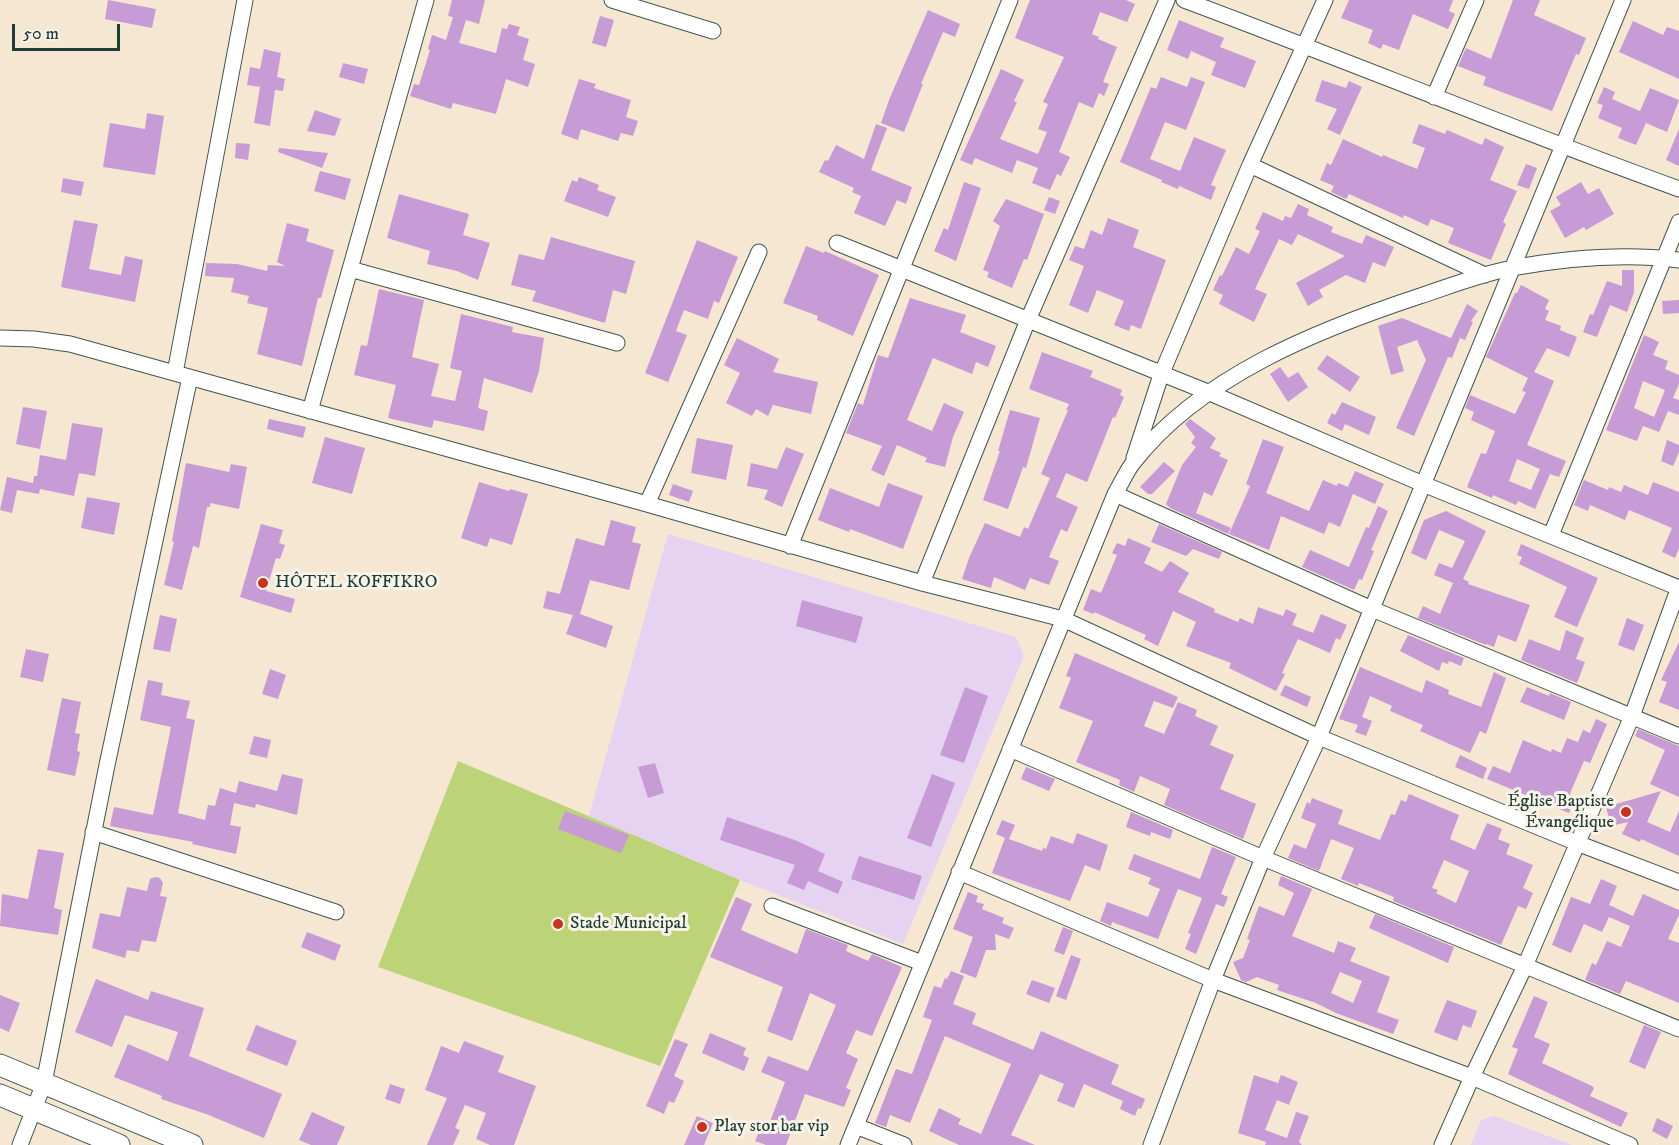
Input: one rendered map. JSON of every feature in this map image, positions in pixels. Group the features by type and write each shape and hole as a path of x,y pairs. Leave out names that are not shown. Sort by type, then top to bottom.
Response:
{"highway":[{"path":"0,1065 192,1145"},
{"path":"0,1095 119,1145"}],"street":[{"path":"20,1145 44,1083 183,375 245,0"},
{"path":"310,411 426,0"},
{"path":"612,0 713,31"},
{"path":"790,546 1010,0"},
{"path":"922,583 1028,320 1167,0"},
{"path":"1184,0 1563,147 1679,189"},
{"path":"848,1145 1115,494 1132,463 1161,375 1250,165 1325,0"},
{"path":"1434,97 1476,0"},
{"path":"1150,1145 1213,980 1263,858 1319,737 1623,0"},
{"path":"1250,165 1485,275"},
{"path":"1551,535 1671,259 1679,222"},
{"path":"837,243 1210,393 1423,484 1679,588 1632,716 1525,966 1442,1145"},
{"path":"647,504 759,252"},
{"path":"1132,463 1160,434 1210,393 1253,365 1324,331 1376,311 1512,268 1601,256 1671,259"},
{"path":"350,269 617,343"},
{"path":"0,338 34,339 70,344 922,583 1063,619 1319,737 1577,843 1679,882"},
{"path":"1115,494 1372,609 1679,736"},
{"path":"1010,749 1263,858 1679,1029"},
{"path":"93,832 336,912"},
{"path":"959,872 1213,980 1472,1077 1630,1145"},
{"path":"772,906 922,963"},
{"path":"856,1125 904,1145"}],"shaded area":[{"path":"668,534 1016,637 1024,656 903,944 740,880 589,816"},
{"path":"1494,1116 1572,1145 1471,1145 1481,1120"}],"green space":[{"name":"Stade Municipal","path":"458,761 740,880 660,1066 378,967"}],"building":[{"path":"108,0 156,9 152,28 105,19"},
{"path":"452,0 485,0 479,24 466,20 459,43 496,53 502,28 507,29 509,24 520,27 517,35 529,39 523,60 535,64 528,87 506,79 496,114 453,103 451,109 410,96 414,84 419,85 430,50 428,49 432,35 446,40 453,17 448,16"},
{"path":"1030,0 1126,0 1135,4 1127,22 1100,12 1092,34 1117,47 1103,82 1109,84 1104,96 1099,93 1093,108 1079,102 1059,152 1070,157 1061,176 1057,174 1050,190 1032,183 1038,168 1017,160 1012,173 975,158 972,165 960,160 1001,69 1024,80 1014,101 1017,102 1000,139 1038,154 1047,132 1038,129 1048,104 1043,102 1064,57 1015,38"},
{"path":"1349,0 1453,0 1449,11 1455,14 1448,29 1413,14 1399,50 1383,44 1381,49 1368,43 1373,30 1341,18"},
{"path":"1513,0 1540,0 1534,15 1586,38 1579,55 1576,54 1552,111 1483,85 1486,77 1458,66 1466,48 1491,59"},
{"path":"928,10 960,24 955,37 943,32 904,132 881,123"},
{"path":"600,16 614,20 606,47 592,43"},
{"path":"1179,20 1224,38 1220,47 1256,61 1245,88 1211,75 1216,62 1191,51 1188,59 1167,50"},
{"path":"1633,21 1663,35 1667,27 1679,31 1679,79 1619,52"},
{"path":"264,49 281,53 277,77 285,79 283,91 275,90 270,126 254,123 260,87 247,85 250,67 260,69"},
{"path":"343,63 368,69 364,84 339,77"},
{"path":"1161,77 1187,87 1191,77 1205,82 1186,130 1165,122 1150,159 1180,171 1194,137 1226,150 1211,185 1216,187 1211,200 1179,186 1178,189 1161,182 1162,180 1120,162 1151,87 1156,89"},
{"path":"579,79 596,84 594,88 631,100 626,117 638,121 633,136 621,133 618,141 581,129 578,140 561,134"},
{"path":"1322,80 1346,88 1349,81 1362,87 1340,135 1327,129 1337,109 1315,101"},
{"path":"1604,87 1615,92 1612,99 1640,111 1650,88 1679,100 1667,132 1646,123 1636,145 1618,138 1622,128 1598,118 1603,105 1597,103"},
{"path":"315,110 341,119 335,136 307,131"},
{"path":"147,113 164,116 155,175 103,167 110,123 145,129"},
{"path":"876,124 887,128 871,170 912,187 906,204 897,200 885,226 854,213 861,196 852,192 854,188 819,172 836,145 864,159"},
{"path":"1419,124 1445,134 1447,130 1482,145 1485,138 1504,147 1490,180 1517,191 1503,222 1506,224 1491,260 1448,243 1454,228 1431,219 1428,226 1404,215 1403,218 1349,194 1346,199 1331,192 1334,186 1320,180 1327,163 1331,165 1343,139 1382,157 1383,155 1417,169 1425,148 1412,143"},
{"path":"1679,129 1679,166 1666,160"},
{"path":"236,143 250,144 248,160 235,158"},
{"path":"279,148 328,153 322,168 278,152"},
{"path":"1526,164 1537,168 1529,189 1517,185"},
{"path":"320,171 351,179 345,200 314,191"},
{"path":"579,177 599,185 597,190 616,197 608,217 564,201 572,180 577,182"},
{"path":"63,178 84,182 81,196 61,192"},
{"path":"964,182 981,188 956,261 934,251 944,228 948,230"},
{"path":"1581,182 1588,194 1599,188 1614,214 1586,230 1584,227 1565,238 1550,211 1561,205 1556,197"},
{"path":"399,194 469,214 463,235 490,243 478,280 457,271 427,264 430,251 387,238"},
{"path":"1049,197 1060,201 1055,214 1044,210"},
{"path":"1006,199 1044,214 1027,260 1024,259 1012,288 987,277 989,272 983,270 1000,226 993,221"},
{"path":"1298,204 1309,209 1307,215 1333,227 1331,232 1362,244 1366,235 1394,247 1385,267 1373,262 1365,283 1346,275 1319,290 1323,297 1308,306 1296,283 1345,256 1298,234 1292,245 1279,239 1255,289 1267,294 1254,322 1219,304 1223,295 1213,290 1220,275 1222,276 1236,247 1249,254 1260,231 1255,229 1263,212 1283,221 1285,216 1291,218"},
{"path":"1108,218 1139,230 1133,247 1166,260 1141,329 1131,325 1129,331 1114,325 1124,301 1097,290 1088,313 1069,305 1084,266 1069,260 1075,246 1084,249 1091,230 1102,235"},
{"path":"74,220 98,224 89,269 121,275 125,256 143,260 135,302 61,287"},
{"path":"287,223 309,229 306,241 334,250 321,298 318,298 302,366 257,354 268,308 247,303 249,296 231,292 234,278 205,276 206,263 237,264 267,271 268,265 285,266 277,262"},
{"path":"551,237 635,261 626,294 613,290 605,323 532,301 536,291 511,285 519,254 544,260"},
{"path":"697,240 738,257 719,303 714,301 708,319 684,310 676,331 687,335 668,382 645,373"},
{"path":"806,246 824,253 825,251 879,275 853,336 817,320 818,316 783,303"},
{"path":"1622,270 1634,270 1634,292 1627,312 1610,305 1597,337 1583,332 1590,314 1593,315 1607,281 1622,286"},
{"path":"1521,285 1549,300 1545,309 1549,311 1545,320 1561,326 1560,330 1577,337 1569,357 1547,348 1534,372 1554,381 1527,445 1566,461 1559,477 1550,474 1535,509 1518,501 1516,505 1493,495 1492,498 1467,487 1481,453 1486,454 1495,431 1471,420 1474,412 1465,408 1470,395 1515,414 1526,392 1522,391 1528,378 1486,357","holes":["1517,459 1540,469 1531,490 1509,481"]},
{"path":"379,289 424,300 412,357 439,364 431,396 455,401 462,371 450,368 461,314 513,327 512,332 544,338 539,371 532,393 484,378 478,408 488,411 484,431 434,420 432,428 388,418 396,385 354,375 361,345 367,346"},
{"path":"910,298 966,315 960,332 996,346 988,367 976,362 972,374 933,358 907,420 932,431 944,403 964,412 953,437 945,467 925,462 927,458 897,445 884,476 871,470 882,446 846,433 858,403 863,405 878,355 888,358"},
{"path":"1679,300 1679,313 1663,314 1662,301"},
{"path":"1467,304 1478,311 1471,321 1473,322 1465,340 1460,338 1452,358 1448,357 1414,436 1396,428 1426,360 1417,340 1397,347 1404,371 1391,375 1378,326 1402,318 1451,338"},
{"path":"1644,335 1659,342 1653,355 1668,361 1665,369 1679,375 1679,384 1673,398 1679,400 1679,415 1668,411 1659,432 1643,426 1637,441 1606,430","holes":["1643,381 1665,390 1654,417 1634,408"]},
{"path":"737,338 779,359 773,372 818,382 811,414 773,405 768,416 756,409 752,416 726,403 740,373 724,365"},
{"path":"1042,352 1093,371 1090,377 1122,390 1120,395 1124,397 1115,418 1113,417 1087,482 1066,473 1056,497 1078,507 1067,532 1061,529 1049,557 1059,561 1049,585 1030,578 1025,590 994,577 991,588 962,579 969,558 985,523 1020,537 1024,527 1028,529 1050,478 1041,474 1068,410 1066,410 1069,404 1029,389"},
{"path":"1327,355 1360,377 1350,392 1317,369"},
{"path":"1280,367 1288,378 1298,372 1308,387 1288,402 1270,374"},
{"path":"1342,402 1376,417 1369,435 1345,424 1342,431 1327,423 1332,413 1335,415"},
{"path":"23,407 47,411 40,449 16,444"},
{"path":"1010,410 1040,418 1026,468 1023,467 1008,509 983,500 1000,451 998,451"},
{"path":"269,419 306,427 303,438 267,429"},
{"path":"1190,419 1216,438 1210,448 1221,453 1219,456 1228,460 1212,496 1204,492 1196,513 1231,528 1228,534 1170,508 1166,504 1182,465 1196,447 1191,443 1195,437 1185,424"},
{"path":"72,423 103,428 95,476 79,473 74,496 40,489 39,494 17,490 12,513 0,510 7,477 33,483 34,476 37,476 40,455 66,460"},
{"path":"325,437 365,448 352,494 312,483"},
{"path":"697,438 733,445 726,480 691,473"},
{"path":"1263,439 1284,447 1266,493 1309,511 1323,480 1337,486 1338,483 1348,487 1355,471 1384,484 1375,504 1353,494 1340,527 1329,522 1324,534 1281,516 1269,550 1229,534 1250,486 1246,484"},
{"path":"1667,440 1679,445 1679,452 1673,466 1661,461"},
{"path":"786,447 804,454 782,507 764,499 768,490 747,486 751,463 777,469"},
{"path":"1164,462 1175,471 1152,494 1148,494 1140,487"},
{"path":"186,463 229,472 231,464 247,467 239,509 210,503 210,507 207,507 199,548 193,546 182,590 164,585 174,542 172,541"},
{"path":"1584,480 1608,490 1609,487 1621,492 1624,485 1648,495 1653,482 1679,492 1679,548 1675,558 1662,552 1672,528 1629,510 1625,520 1590,505 1588,511 1574,505"},
{"path":"479,482 528,494 512,545 490,538 487,547 461,538"},
{"path":"888,483 923,496 903,549 850,529 849,532 818,520 830,488 879,507"},
{"path":"673,484 693,491 689,502 669,495"},
{"path":"87,497 120,503 114,535 81,528"},
{"path":"1378,506 1388,511 1371,550 1374,551 1362,580 1359,579 1354,590 1302,567 1310,550 1349,567 1366,527 1369,528"},
{"path":"1446,511 1486,531 1463,579 1469,582 1468,584 1530,605 1516,642 1498,635 1494,647 1418,618 1423,606 1440,614 1453,583 1434,575 1439,563 1452,568 1465,541 1439,530 1426,560 1411,553 1424,520"},
{"path":"611,520 636,527 632,542 641,544 629,590 590,580 580,614 613,626 606,648 566,634 573,615 543,608 547,591 560,594 576,538 604,546"},
{"path":"261,524 283,530 279,543 285,545 280,559 276,558 266,591 295,599 291,613 240,597"},
{"path":"1159,524 1222,552 1219,559 1193,549 1186,556 1151,542"},
{"path":"1128,538 1151,548 1144,563 1162,572 1170,561 1189,573 1178,592 1238,622 1240,618 1253,624 1258,607 1283,616 1286,609 1297,614 1292,625 1313,633 1321,614 1347,625 1340,640 1336,638 1330,653 1298,639 1276,691 1229,668 1231,663 1186,646 1196,622 1173,611 1158,646 1144,639 1146,635 1094,612 1094,614 1083,610 1091,589 1101,593 1117,555 1112,553 1117,543 1125,546"},
{"path":"1521,544 1598,578 1577,627 1554,617 1567,587 1519,564 1522,557 1517,555"},
{"path":"802,600 863,617 856,643 796,626"},
{"path":"160,615 177,619 170,652 153,649"},
{"path":"1627,618 1644,625 1634,651 1618,645"},
{"path":"1566,630 1584,638 1576,659 1585,662 1577,683 1521,660 1529,639 1560,651"},
{"path":"1408,635 1464,658 1461,666 1449,661 1448,664 1442,662 1439,671 1400,651"},
{"path":"1679,642 1679,710 1659,702 1667,682 1661,680"},
{"path":"26,649 49,654 43,682 20,677"},
{"path":"1075,653 1178,697 1173,708 1154,701 1144,726 1164,734 1178,702 1197,710 1195,716 1218,726 1210,745 1234,755 1220,789 1256,804 1243,839 1164,805 1170,789 1140,776 1134,792 1119,785 1120,780 1076,762 1093,721 1059,708 1071,678 1066,676"},
{"path":"1360,667 1422,693 1426,680 1449,690 1448,694 1481,707 1494,672 1506,678 1486,734 1480,731 1470,753 1420,731 1423,725 1390,711 1392,706 1370,696 1362,717 1372,721 1366,736 1355,732 1358,725 1339,719"},
{"path":"270,669 286,675 278,699 262,694"},
{"path":"148,680 163,683 161,695 190,701 186,718 195,720 178,813 205,820 208,805 215,806 220,788 236,793 239,781 277,791 282,774 303,779 297,815 256,804 255,808 234,803 230,825 241,827 236,854 192,844 193,842 110,826 114,807 153,815 171,727 140,720"},
{"path":"1285,685 1311,697 1307,707 1280,695"},
{"path":"965,687 988,696 964,763 940,755"},
{"path":"1527,687 1571,702 1564,720 1520,702"},
{"path":"62,698 81,702 75,733 80,734 77,751 80,752 75,776 47,770"},
{"path":"1596,719 1607,724 1590,763 1584,761 1568,798 1574,800 1569,813 1487,779 1493,766 1510,773 1523,740 1551,752 1552,749 1561,753 1567,738 1578,742 1583,730 1590,733"},
{"path":"1638,729 1679,746 1679,797 1650,784 1665,750 1635,736"},
{"path":"254,736 271,740 267,758 249,754"},
{"path":"1460,755 1487,768 1483,779 1455,767"},
{"path":"655,763 664,793 648,798 638,767"},
{"path":"1026,767 1055,779 1049,791 1021,779"},
{"path":"932,774 955,783 931,847 907,838"},
{"path":"1661,791 1647,822 1670,832 1679,811 1679,856 1641,839 1640,842 1622,834 1628,822 1611,826 1606,807"},
{"path":"1409,794 1459,815 1450,839 1475,850 1487,823 1502,829 1498,839 1510,844 1506,854 1533,865 1523,888 1533,893 1526,909 1518,906 1501,945 1393,901 1394,897 1359,883 1358,886 1341,879 1354,848 1331,839 1319,871 1288,858 1294,844 1306,849 1316,824 1301,818 1307,802 1310,804 1312,798 1343,810 1338,824 1380,840 1391,814 1395,815 1401,800 1406,802","holes":["1444,860 1469,871 1456,903 1436,893 1438,890 1432,888"]},
{"path":"565,811 629,835 621,853 558,829"},
{"path":"1131,812 1173,830 1170,839 1151,832 1150,836 1126,827"},
{"path":"727,817 795,840 825,854 818,871 843,882 838,894 808,881 804,890 787,883 795,865 720,840"},
{"path":"1002,820 1015,825 1009,839 1042,851 1043,848 1046,849 1051,836 1073,844 1077,833 1108,845 1100,871 1085,865 1070,901 992,873 1005,838 996,834"},
{"path":"1212,847 1236,857 1221,894 1228,897 1224,907 1216,904 1196,954 1185,949 1191,934 1188,933 1202,898 1178,889 1158,939 1112,922 1111,926 1100,921 1107,902 1148,917 1160,889 1148,884 1151,878 1128,869 1134,854 1200,879"},
{"path":"38,849 64,853 54,908 62,910 58,935 0,926 2,894 28,899"},
{"path":"859,856 922,876 914,900 851,879"},
{"path":"1281,876 1312,889 1292,936 1334,953 1338,941 1356,948 1350,961 1390,977 1377,1012 1399,1020 1393,1034 1277,990 1279,985 1257,977 1246,982 1241,980 1233,962 1243,958 1259,906 1284,916 1294,893 1278,885","holes":["1340,972 1362,981 1353,1003 1331,993"]},
{"path":"160,878 163,883 160,896 167,897 156,942 142,940 139,952 127,950 125,958 92,948 100,913 120,917 127,887 147,891 150,879"},
{"path":"1601,879 1617,886 1609,905 1633,916 1643,894 1679,910 1668,939 1679,943 1679,1003 1626,981 1620,994 1585,980 1592,963 1596,965 1607,941 1621,947 1630,926 1609,917 1602,932 1584,924 1571,953 1552,945 1571,897 1590,904"},
{"path":"968,892 978,896 976,902 984,904 982,909 1004,918 1002,923 1014,928 1009,939 995,934 996,950 986,950 976,978 960,972 973,937 953,929"},
{"path":"736,897 752,904 741,930 797,954 806,929 848,945 846,951 868,961 872,954 902,967 872,1036 856,1030 846,1053 858,1059 846,1088 851,1090 844,1107 805,1094 786,1145 766,1145 755,1141 762,1125 768,1127 785,1082 761,1072 768,1056 808,1071 836,1005 810,993 792,1041 767,1031 783,987 710,957"},
{"path":"1375,914 1454,947 1448,963 1369,928"},
{"path":"1063,927 1073,931 1064,955 1054,951"},
{"path":"307,932 341,945 335,961 301,947"},
{"path":"1071,955 1081,959 1066,1000 1056,996"},
{"path":"951,971 964,976 953,1004 976,1013 972,1024 1033,1050 1041,1031 1119,1065 1111,1084 1145,1099 1141,1109 1138,1108 1135,1116 1120,1109 1123,1101 1084,1084 1074,1108 1057,1101 1064,1084 1040,1074 1011,1135 1035,1145 959,1145 929,1131 939,1108 961,1119 958,1124 981,1134 1011,1064 945,1036 910,1123 890,1115 886,1127 875,1123 896,1069 912,1074 932,1020 923,1017 934,986 941,988"},
{"path":"96,979 148,1000 151,991 204,1008 189,1056 282,1094 264,1138 206,1114 161,1099 162,1096 114,1077 128,1044 168,1061 178,1032 125,1015 112,1047 75,1032"},
{"path":"1032,980 1055,988 1049,1003 1026,994"},
{"path":"0,995 20,1003 9,1032 0,1028"},
{"path":"1534,996 1548,1002 1534,1037 1550,1044 1542,1063 1592,1086 1594,1088 1590,1096 1628,1113 1621,1127 1508,1074 1518,1049 1512,1047"},
{"path":"1447,1000 1477,1011 1471,1028 1463,1025 1457,1041 1434,1032"},
{"path":"256,1025 297,1041 287,1066 246,1050"},
{"path":"1644,1025 1661,1032 1645,1069 1629,1062"},
{"path":"710,1033 746,1048 743,1055 749,1058 744,1071 702,1053"},
{"path":"675,1039 688,1044 674,1076 684,1081 674,1103 669,1101 664,1114 646,1106"},
{"path":"464,1041 504,1056 498,1072 536,1086 514,1145 490,1145 476,1139 486,1113 465,1105 455,1128 460,1130 453,1145 427,1145 447,1098 425,1090 441,1046 459,1053"},
{"path":"1254,1075 1278,1083 1281,1075 1298,1082 1289,1105 1277,1100 1265,1130 1287,1138 1296,1112 1309,1116 1299,1142 1302,1145 1265,1145 1266,1142 1238,1133"},
{"path":"390,1084 405,1089 400,1104 385,1099"},
{"path":"312,1112 345,1127 337,1145 311,1145 299,1140"},
{"path":"697,1116 713,1123 704,1145 684,1145"},
{"path":"1657,1118 1673,1126 1667,1139 1652,1131"}],"place":[{"name":"HÔTEL KOFFIKRO","path":"263,583"},
{"name":"Église Baptiste Évangélique","path":"1626,812"},
{"name":"Stade Municipal","path":"558,924"},
{"name":"Play stor bar vip","path":"702,1127"}]}
